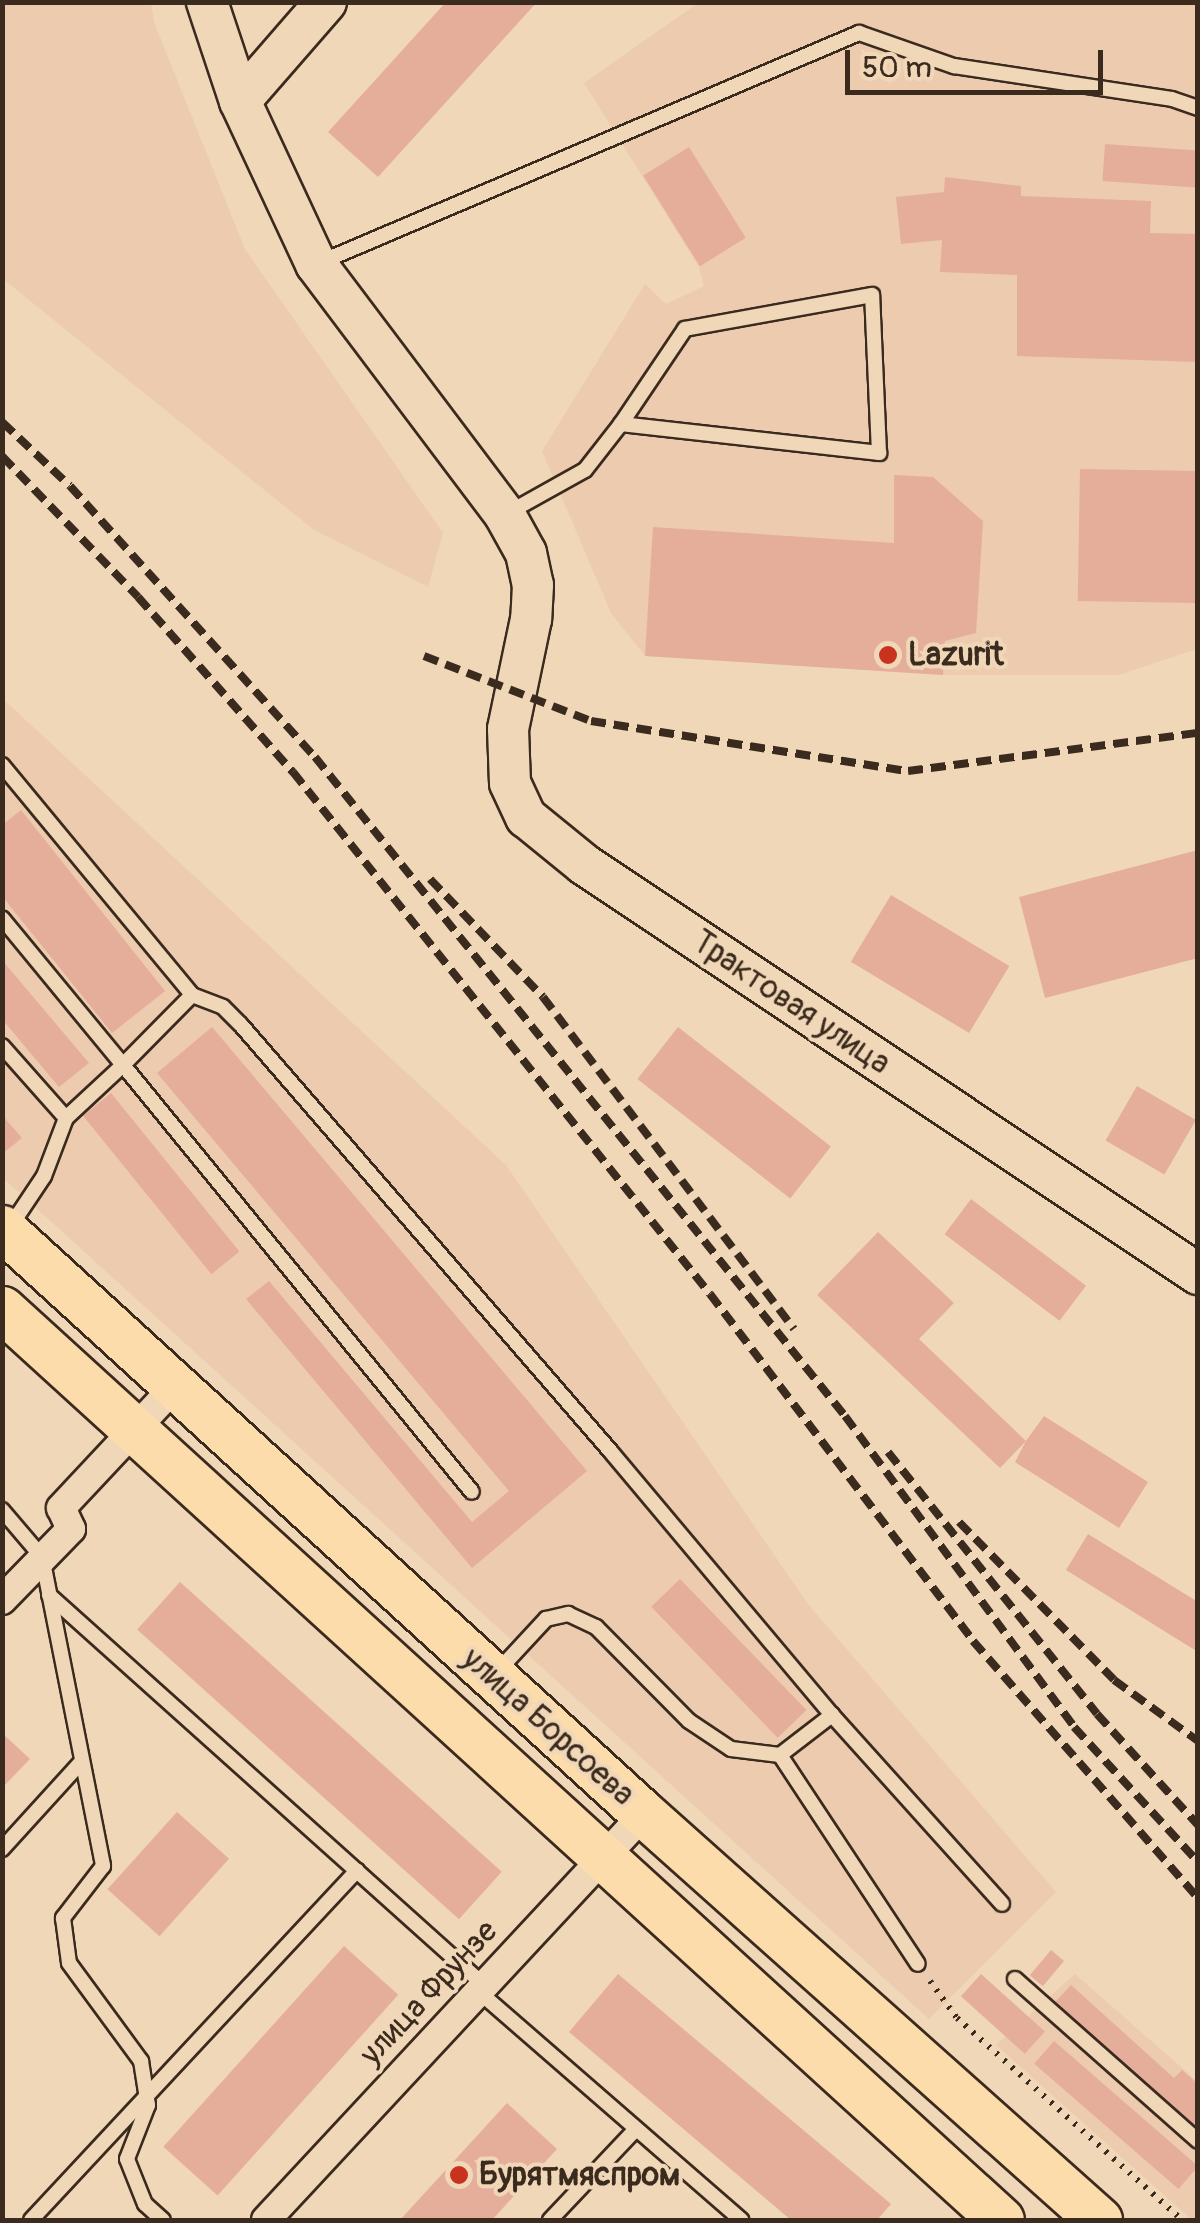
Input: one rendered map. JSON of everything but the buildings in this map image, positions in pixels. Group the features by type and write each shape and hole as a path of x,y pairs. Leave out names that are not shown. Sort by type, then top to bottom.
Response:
{"main road":[{"name":"Трактовая улица","path":"207,2 240,101 316,264 505,515 526,553 533,585 508,728 510,783 526,817 586,866 1198,1274"},
{"path":"240,101 326,2"},
{"name":"улица Борсоева","path":"5,1230 644,1814 1099,2220"},
{"name":"улица Борсоева","path":"2,1309 992,2218"}],"street":[{"path":"2,1600 71,1529 61,1508 175,1386"},
{"name":"улица Фрунзе","path":"266,2220 644,1814"}],"lane":[{"path":"316,264 859,33 954,66 1172,99 1198,108"},
{"path":"505,515 585,470 685,330 872,296 878,453 621,424"},
{"path":"2,766 192,995 223,1007 241,1025 612,1453 832,1715 1002,1904"},
{"path":"2,918 472,1492"},
{"path":"5,1230 44,1176 66,1118 192,995"},
{"path":"2,1046 66,1118"},
{"path":"2,1510 42,1557 102,1866 63,1918 70,1962 141,2061 148,2105 127,2160 145,2204 163,2220"},
{"path":"49,1595 357,1871 636,2129 742,2220"},
{"path":"493,1676 546,1619 568,1614 596,1626 689,1721 731,1749 780,1755 832,1715"},
{"path":"780,1755 918,1964"},
{"path":"2,1848 82,1761"},
{"path":"31,2220 146,2092 357,1871"},
{"path":"1015,1979 1198,2141"},
{"path":"550,2220 636,2129"}],"path":[{"path":"918,1964 957,2018 1182,2220"}],"shaded area":[{"path":"2,3 151,3 154,22 245,249 443,533 428,587 314,530 3,279"},
{"path":"698,3 1197,3 1197,649 1119,675 943,675 645,656 611,613 542,451 645,284 666,304 704,286 699,267 584,83"},
{"path":"2,698 506,1165 808,1604 1056,1892 929,2019 3,1178"},
{"path":"1075,1974 1197,2081 1197,2220 1192,2220 996,2045"}],"railway":[{"path":"2,422 70,486 315,757 845,1416 1074,1727 1198,1862"},
{"path":"2,456 138,597 293,772 710,1294 973,1641 1198,1898"},
{"path":"424,656 591,721 908,771 1198,733"},
{"path":"430,879 543,997 794,1329"},
{"path":"888,1452 1097,1714 1198,1825"},
{"path":"959,1522 1114,1680 1198,1741"}],"place":[{"name":"Lazurit","path":"888,655"},
{"name":"Бурятмяспром","path":"459,2175"}]}
